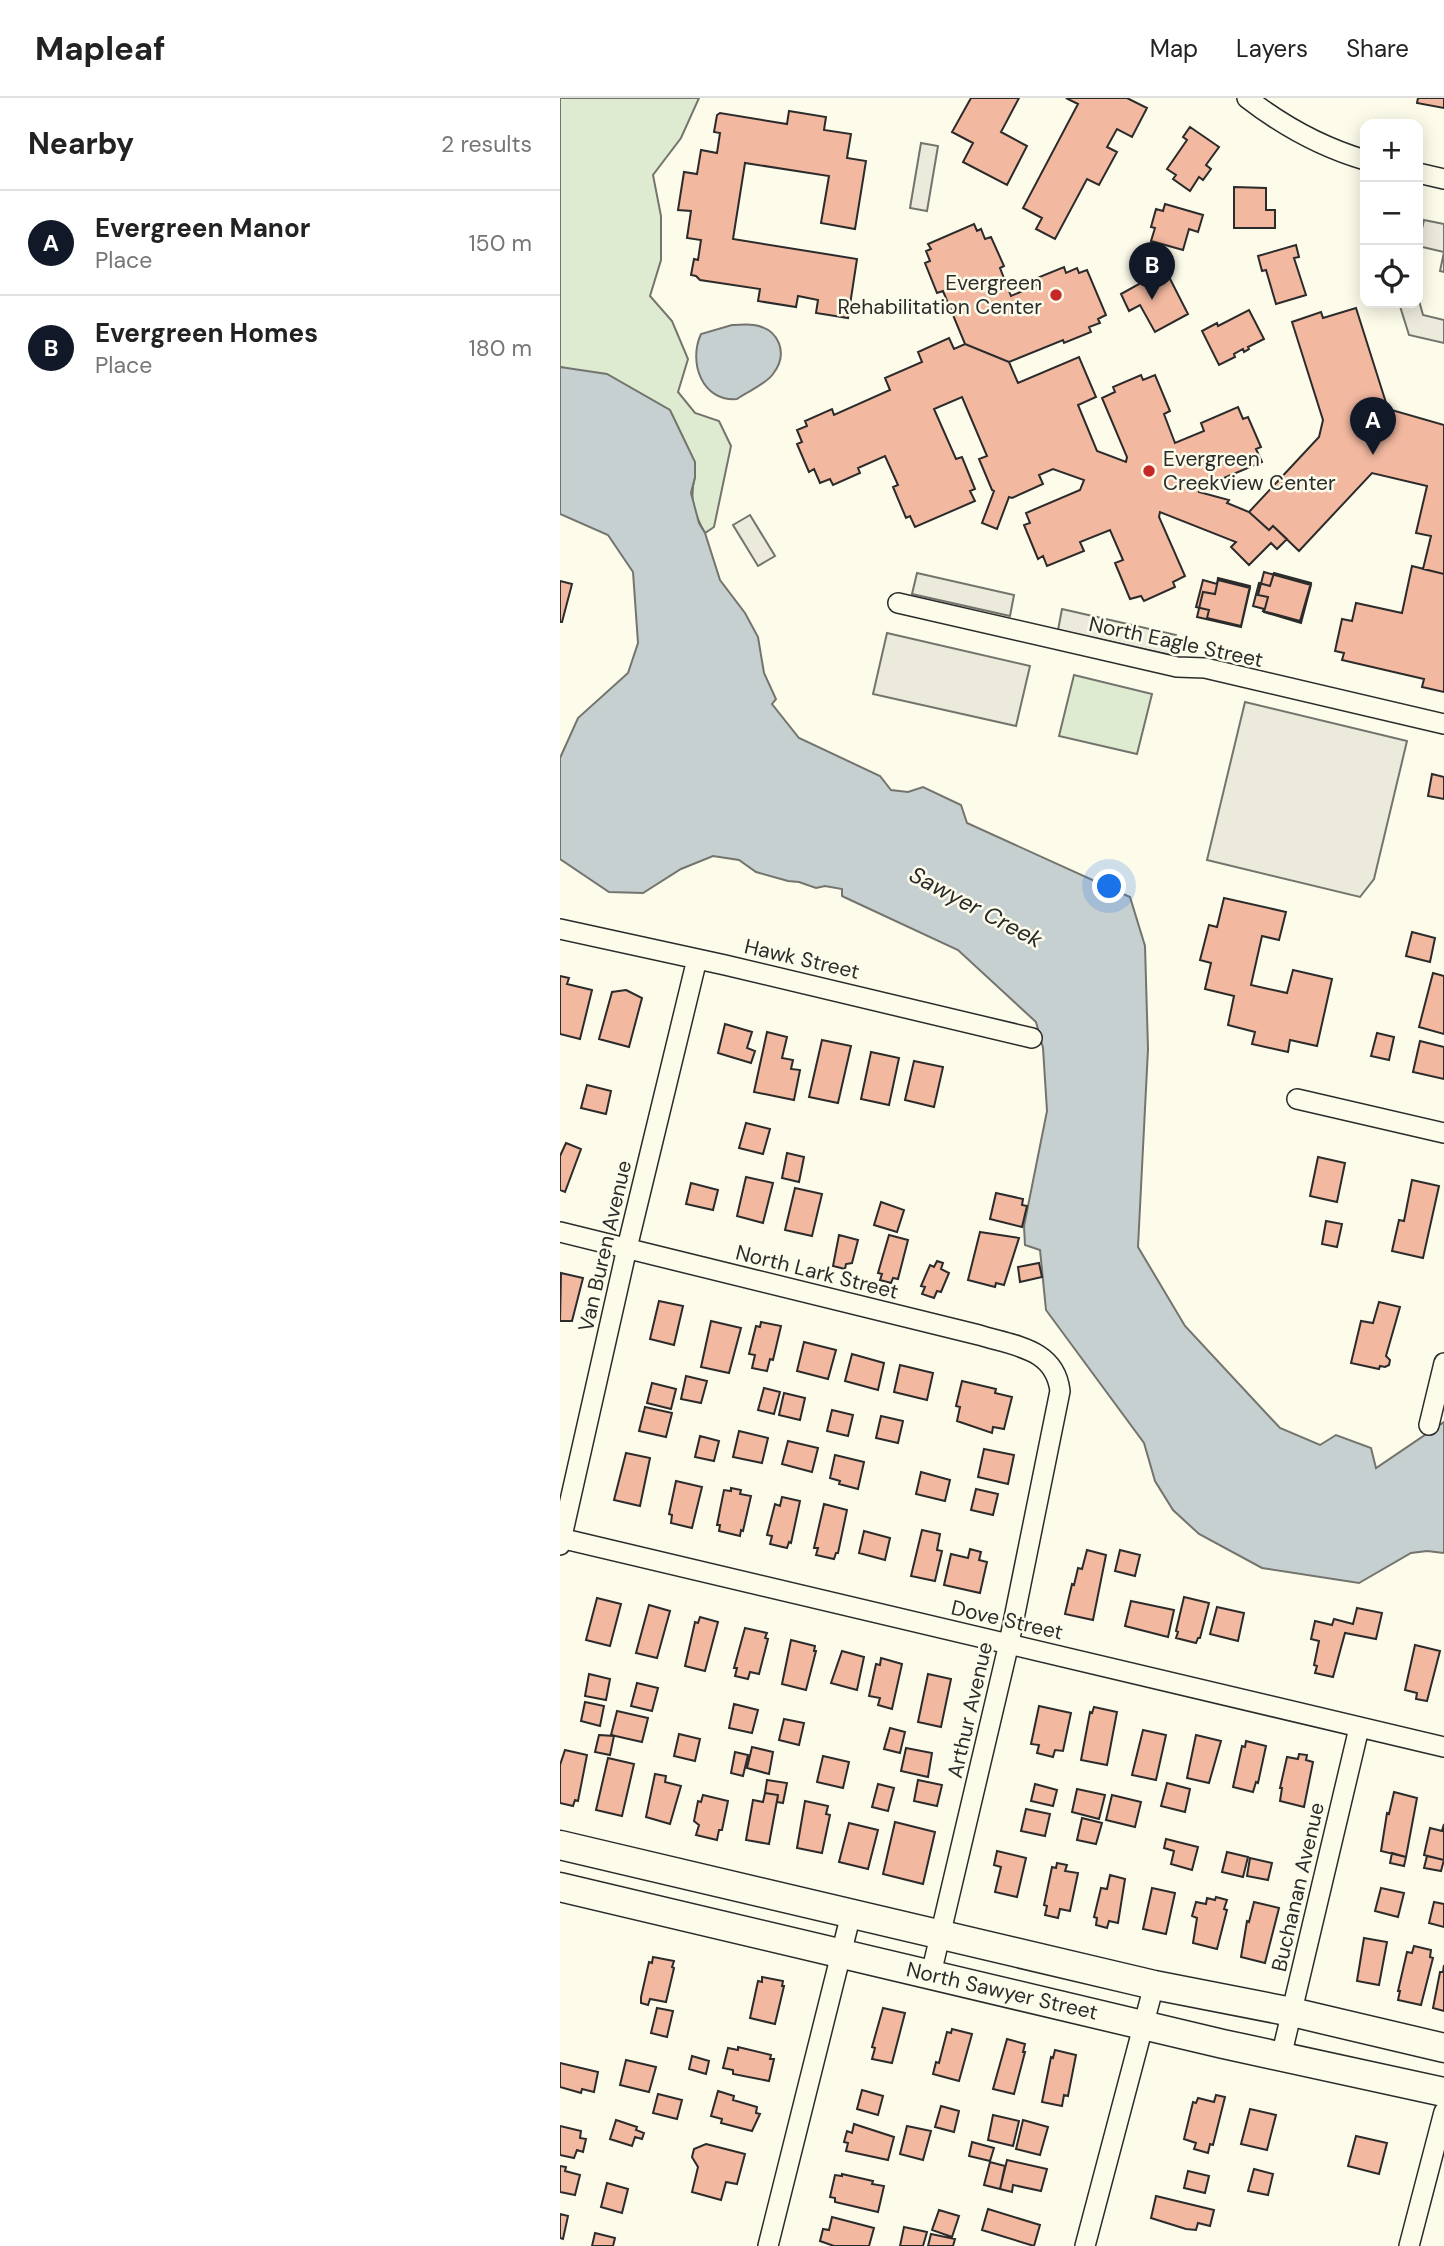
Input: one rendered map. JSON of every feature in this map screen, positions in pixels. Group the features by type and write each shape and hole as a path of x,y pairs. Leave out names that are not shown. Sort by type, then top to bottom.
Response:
{"street":[{"path":"1247,98 1288,127 1324,145 1360,158"},
{"path":"1423,174 1444,179"},
{"name":"North Eagle Street","path":"898,603 1177,667 1205,668 1444,724"},
{"name":"Hawk Street","path":"560,929 1032,1038"},
{"name":"Van Buren Avenue","path":"560,1541 697,959"},
{"path":"1297,1099 1444,1133"},
{"name":"North Lark Street","path":"560,1232 979,1335 1039,1354 1056,1371"},
{"path":"1429,1425 1444,1363"},
{"name":"Arthur Avenue","path":"931,1975 1009,1643 1060,1391 1056,1371"},
{"name":"Dove Street","path":"560,1541 1009,1643 1444,1748"},
{"name":"Buchanan Avenue","path":"1281,2057 1359,1728"},
{"name":"North Sawyer Street","path":"561,1848 1154,1985 1292,2012 1444,2048"},
{"name":"North Sawyer Street","path":"560,1886 1281,2057 1444,2092"},
{"path":"768,2246 851,1914"},
{"path":"1085,2246 1154,1985"},
{"path":"1409,2246 1444,2112"}],"green space":[{"path":"560,98 699,98 681,138 653,175 661,216 661,260 650,296 672,321 688,359 678,392 695,413 719,421 731,446 714,527 705,533 694,506 692,492 695,477 578,371 560,367"},
{"path":"1074,675 1152,694 1137,754 1059,736"}],"shaded area":[{"path":"921,143 938,146 927,211 910,208"},
{"path":"1424,220 1444,224 1444,252 1423,247"},
{"path":"1444,252 1444,272 1440,271"},
{"path":"1401,308 1421,308 1423,315 1444,320 1444,343 1409,335"},
{"path":"750,515 775,556 758,566 733,525"},
{"path":"917,573 1014,595 1010,616 912,594"},
{"path":"1062,609 1176,635 1171,655 1058,630"},
{"path":"887,633 1030,666 1016,726 873,694"},
{"path":"1245,702 1407,741 1374,879 1360,897 1207,860"}],"water":[{"path":"732,325 763,327 775,337 781,350 778,366 770,378 737,399 715,394 707,387 697,368 696,356 701,334"},
{"name":"Sawyer Creek","path":"560,367 607,374 670,410 695,462 691,493 720,580 745,613 758,637 764,673 776,699 772,704 799,738 880,776 891,790 908,792 923,787 961,805 967,823 1130,897 1145,946 1148,1049 1138,1247 1185,1326 1280,1428 1320,1445 1336,1435 1371,1448 1376,1468 1444,1422 1444,1553 1411,1553 1359,1583 1262,1568 1199,1534 1173,1510 1155,1481 1144,1443 1046,1310 1040,1250 1025,1245 1024,1226 1047,1111 1043,1048 1036,1022 958,950 842,896 842,889 825,886 816,888 756,872 739,860 713,856 681,869 643,893 609,892 560,859 560,758 578,718 628,673 638,643 633,572 608,535 560,514"}],"building":[{"path":"971,98 1019,98 1001,132 1027,146 1007,185 963,162 973,143 952,132"},
{"path":"1066,98 1127,98 1147,108 1132,137 1117,129 1107,147 1117,152 1099,185 1087,179 1055,239 1036,229 1042,218 1023,208 1078,104"},
{"path":"1418,98 1444,98 1444,108 1417,103"},
{"path":"789,111 826,117 824,130 851,134 847,158 866,161 855,229 821,223 829,176 745,163 733,239 857,259 848,318 816,313 818,300 798,296 796,307 758,301 760,289 700,280 691,275 694,259 698,260 701,240 687,238 691,211 678,210 684,172 697,174 701,150 717,153 720,133 714,132 717,115 720,113 787,124"},
{"path":"1190,127 1219,147 1206,165 1211,169 1203,180 1199,177 1190,191 1173,179 1176,175 1167,169 1187,140 1183,137"},
{"path":"1234,187 1266,188 1266,210 1275,210 1275,228 1234,228"},
{"path":"1165,204 1203,215 1198,232 1189,229 1183,250 1151,241 1155,228 1151,227 1156,209 1163,211"},
{"name":"Evergreen Rehabilitation Center","path":"974,224 977,231 981,229 985,239 991,237 1004,266 1000,268 1011,296 1039,284 1037,278 1064,267 1066,273 1077,268 1079,273 1087,270 1106,315 1098,319 1100,323 1089,327 1091,332 1064,343 1063,340 1009,362 965,344 943,291 937,293 925,263 930,261 926,251 931,249 928,244"},
{"path":"1296,245 1299,257 1294,258 1306,295 1276,304 1266,270 1262,271 1258,256"},
{"path":"1155,270 1159,275 1166,271 1188,314 1155,332 1140,305 1129,311 1121,294 1141,283 1138,279"},
{"path":"1356,308 1388,409 1444,425 1444,574 1423,569 1431,536 1416,533 1427,486 1372,473 1299,551 1273,526 1269,530 1249,512 1319,437 1323,420 1292,322 1321,312 1323,318"},
{"path":"1249,310 1264,339 1219,365 1202,331"},
{"name":"Evergreen Creekview Center","path":"949,338 954,349 965,344 1009,362 1018,383 1079,357 1096,397 1078,405 1097,451 1126,462 1127,457 1102,398 1115,392 1113,387 1141,375 1143,380 1155,375 1170,411 1164,414 1175,443 1204,431 1201,423 1238,407 1243,419 1248,417 1261,447 1256,449 1262,462 1200,488 1199,492 1229,500 1227,503 1249,512 1269,530 1273,526 1287,539 1277,549 1271,543 1249,565 1231,547 1236,542 1160,512 1159,517 1185,576 1173,582 1175,587 1144,601 1141,596 1130,599 1115,563 1123,560 1110,530 1080,542 1084,551 1047,566 1043,556 1038,559 1024,525 1030,523 1026,513 1080,490 1084,480 1053,469 1039,475 1043,484 1009,497 997,529 982,523 994,491 979,459 987,456 962,397 934,409 956,459 962,457 975,489 970,491 975,501 915,527 910,516 906,518 893,487 898,485 885,456 858,468 860,473 833,485 830,479 820,483 814,469 809,472 797,444 802,442 797,430 807,426 805,421 832,409 834,415 890,390 885,378 922,362 918,352"},
{"path":"1412,566 1444,574 1444,692 1422,687 1424,679 1342,660 1344,653 1335,651 1342,619 1352,621 1356,603 1402,613"},
{"path":"1264,572 1311,585 1301,623 1264,612 1268,597 1258,595"},
{"path":"1274,573 1311,583 1300,621 1253,606 1259,583 1270,586"},
{"path":"1218,578 1250,586 1241,626 1207,618 1209,610 1196,607 1203,580 1217,584"},
{"path":"1218,580 1250,588 1241,627 1197,617 1203,592 1215,594"},
{"path":"560,581 572,584 562,622 560,622"},
{"path":"1432,774 1444,777 1444,799 1428,796"},
{"path":"1224,898 1286,912 1279,940 1262,936 1251,985 1287,993 1293,970 1332,979 1317,1046 1290,1040 1288,1052 1252,1044 1255,1032 1228,1025 1234,996 1205,989 1211,963 1200,960 1209,925 1217,927"},
{"path":"1412,932 1435,938 1430,962 1406,956"},
{"path":"1433,973 1444,976 1444,1034 1419,1027"},
{"path":"560,976 569,978 567,984 592,990 580,1039 560,1034"},
{"path":"626,990 642,998 629,1047 599,1039 612,992"},
{"path":"725,1024 752,1032 747,1048 755,1051 751,1063 718,1053"},
{"path":"767,1032 787,1037 782,1058 793,1060 791,1069 800,1070 794,1100 754,1092"},
{"path":"1377,1033 1394,1037 1389,1060 1371,1056"},
{"path":"822,1040 851,1046 838,1103 809,1097"},
{"path":"1420,1041 1444,1047 1444,1079 1413,1072"},
{"path":"871,1052 899,1058 889,1105 861,1099"},
{"path":"914,1061 943,1067 934,1107 905,1100"},
{"path":"587,1085 611,1091 606,1114 581,1108"},
{"path":"746,1123 770,1129 763,1154 739,1148"},
{"path":"566,1143 581,1149 565,1192 560,1190 560,1156"},
{"path":"787,1153 804,1157 799,1182 782,1178"},
{"path":"1318,1157 1345,1163 1337,1202 1310,1196"},
{"path":"746,1177 773,1183 763,1223 737,1216"},
{"path":"1412,1180 1439,1186 1423,1258 1392,1251 1399,1220 1404,1221"},
{"path":"691,1183 718,1190 713,1210 686,1204"},
{"path":"795,1188 822,1194 812,1236 785,1230"},
{"path":"996,1193 1023,1199 1022,1205 1027,1206 1022,1227 990,1219"},
{"path":"881,1202 904,1210 897,1232 874,1225"},
{"path":"1326,1221 1342,1224 1337,1247 1322,1244"},
{"path":"980,1232 1019,1238 1004,1285 996,1283 995,1287 968,1280"},
{"path":"839,1235 858,1240 852,1263 846,1264 845,1269 833,1266"},
{"path":"889,1235 908,1240 898,1279 893,1278 891,1283 880,1280 882,1274 878,1273"},
{"path":"937,1261 943,1263 941,1269 949,1273 941,1292 937,1291 934,1298 922,1294 925,1287 921,1286 930,1265 934,1267"},
{"path":"1039,1263 1042,1277 1020,1282 1018,1267"},
{"path":"561,1273 583,1278 572,1321 560,1321"},
{"path":"659,1301 683,1306 674,1345 650,1339"},
{"path":"1379,1302 1400,1307 1386,1356 1390,1360 1389,1365 1380,1366 1379,1369 1351,1363 1361,1321 1373,1323"},
{"path":"711,1321 741,1328 729,1373 701,1367"},
{"path":"761,1322 781,1326 773,1360 770,1359 767,1371 752,1368 755,1355 749,1354 756,1326 760,1327"},
{"path":"804,1342 836,1350 828,1379 797,1371"},
{"path":"852,1354 884,1363 878,1390 845,1381"},
{"path":"900,1365 933,1373 927,1400 894,1392"},
{"path":"686,1376 707,1381 701,1403 681,1399"},
{"path":"962,1381 996,1389 995,1393 1012,1397 1004,1429 993,1427 992,1433 957,1421 960,1407 956,1406"},
{"path":"652,1383 676,1389 671,1409 647,1403"},
{"path":"764,1388 780,1392 774,1414 758,1410"},
{"path":"784,1393 805,1398 800,1420 779,1415"},
{"path":"645,1407 672,1413 666,1437 639,1431"},
{"path":"832,1410 853,1415 848,1436 827,1431"},
{"path":"881,1416 903,1421 898,1443 876,1438"},
{"path":"739,1431 768,1438 762,1463 733,1457"},
{"path":"700,1436 719,1441 714,1461 695,1457"},
{"path":"788,1441 818,1448 812,1472 782,1464"},
{"path":"984,1449 1014,1455 1008,1484 978,1477"},
{"path":"626,1453 650,1458 640,1506 614,1500"},
{"path":"835,1455 864,1462 858,1489 839,1484 840,1481 830,1478"},
{"path":"921,1472 950,1480 945,1501 916,1494"},
{"path":"676,1481 702,1487 692,1528 671,1523 672,1515 669,1514"},
{"path":"731,1488 741,1490 740,1494 751,1496 740,1536 719,1531 720,1525 717,1525 724,1490 731,1491"},
{"path":"976,1489 998,1494 993,1515 971,1510"},
{"path":"782,1497 800,1501 791,1543 789,1542 787,1548 770,1544 772,1536 767,1535 775,1504 780,1506"},
{"path":"824,1504 847,1510 838,1553 834,1559 816,1555 818,1548 814,1548"},
{"path":"922,1530 940,1534 937,1550 942,1551 935,1581 911,1576"},
{"path":"864,1531 890,1538 885,1560 859,1553"},
{"path":"970,1549 981,1552 979,1560 987,1562 980,1593 944,1585 951,1554 968,1558"},
{"path":"1087,1550 1106,1555 1093,1620 1065,1614 1072,1584 1074,1585 1078,1568 1082,1569"},
{"path":"1120,1550 1140,1555 1135,1576 1115,1571"},
{"path":"1184,1597 1209,1603 1200,1638 1196,1643 1176,1638"},
{"path":"597,1598 621,1604 610,1646 586,1640"},
{"path":"1131,1601 1174,1610 1168,1637 1125,1626"},
{"path":"649,1605 670,1611 657,1658 636,1653"},
{"path":"1217,1607 1244,1613 1238,1641 1210,1634"},
{"path":"1357,1608 1382,1613 1376,1639 1345,1633 1333,1677 1315,1673 1319,1641 1311,1639 1315,1621 1332,1625 1334,1619 1353,1624"},
{"path":"700,1617 718,1622 705,1671 685,1666 695,1622 698,1623"},
{"path":"745,1628 767,1633 765,1638 768,1639 759,1674 750,1672 748,1679 735,1676 737,1668 734,1668"},
{"path":"791,1640 815,1646 806,1690 782,1684"},
{"path":"1415,1645 1440,1651 1427,1701 1416,1699 1417,1693 1405,1690"},
{"path":"842,1651 864,1657 857,1690 831,1683"},
{"path":"881,1658 902,1664 892,1709 878,1705 880,1698 869,1696 876,1664 880,1665"},
{"path":"589,1674 610,1679 606,1700 585,1696"},
{"path":"928,1674 951,1679 941,1727 918,1722"},
{"path":"637,1683 658,1688 652,1711 631,1706"},
{"path":"585,1702 604,1706 600,1726 581,1721"},
{"path":"734,1704 758,1710 752,1733 729,1728"},
{"path":"1039,1706 1071,1713 1063,1751 1055,1750 1053,1757 1037,1753 1039,1745 1031,1744"},
{"path":"1094,1707 1117,1712 1107,1765 1081,1760 1090,1712 1092,1713"},
{"path":"617,1711 648,1718 642,1742 611,1735"},
{"path":"784,1719 804,1723 799,1745 779,1740"},
{"path":"890,1728 905,1732 900,1753 884,1749"},
{"path":"1143,1730 1166,1735 1156,1780 1132,1775"},
{"path":"679,1734 700,1739 695,1761 674,1756"},
{"path":"599,1735 614,1736 610,1755 595,1752"},
{"path":"1196,1735 1221,1741 1209,1783 1187,1778"},
{"path":"1246,1741 1266,1746 1258,1783 1256,1782 1253,1792 1233,1787 1242,1746 1245,1747"},
{"path":"752,1747 773,1752 769,1774 747,1768"},
{"path":"906,1748 932,1753 928,1777 901,1771"},
{"path":"565,1750 587,1755 578,1801 575,1800 573,1806 560,1803 560,1765"},
{"path":"735,1752 748,1755 743,1776 731,1773"},
{"path":"1299,1754 1307,1755 1306,1760 1313,1762 1304,1807 1280,1801 1287,1757 1298,1759"},
{"path":"823,1756 849,1762 843,1788 817,1782"},
{"path":"608,1758 634,1764 622,1816 596,1810"},
{"path":"655,1774 666,1776 665,1782 681,1786 670,1824 646,1817"},
{"path":"767,1780 787,1783 783,1803 777,1802 778,1795 765,1793"},
{"path":"918,1780 942,1785 937,1806 914,1801"},
{"path":"1167,1783 1190,1789 1185,1812 1161,1806"},
{"path":"878,1784 894,1788 888,1811 872,1807"},
{"path":"1035,1784 1057,1790 1053,1806 1031,1801"},
{"path":"1077,1789 1105,1795 1099,1819 1072,1812"},
{"path":"1394,1792 1417,1798 1406,1857 1381,1851 1387,1813 1389,1814"},
{"path":"765,1793 778,1795 769,1844 746,1840 753,1800 763,1802"},
{"path":"703,1795 728,1801 717,1840 696,1835 699,1825 694,1821 698,1801 701,1802"},
{"path":"1112,1795 1141,1802 1135,1827 1106,1820"},
{"path":"805,1801 828,1806 826,1814 830,1815 822,1853 797,1848"},
{"path":"1026,1809 1050,1814 1045,1836 1021,1831"},
{"path":"1082,1818 1102,1823 1096,1844 1077,1840"},
{"path":"895,1822 935,1832 923,1884 883,1874"},
{"path":"849,1823 878,1830 868,1869 839,1862"},
{"path":"1444,1824 1444,1860 1424,1855 1430,1828 1442,1831"},
{"path":"1166,1839 1198,1847 1192,1870 1171,1864 1174,1851 1164,1848"},
{"path":"997,1851 1026,1858 1017,1897 995,1892 1001,1867 994,1865"},
{"path":"1227,1852 1248,1857 1243,1877 1222,1872"},
{"path":"1392,1853 1406,1857 1404,1866 1390,1863"},
{"path":"1427,1856 1444,1860 1441,1871 1424,1868"},
{"path":"1250,1858 1272,1863 1268,1880 1247,1876"},
{"path":"1057,1863 1067,1865 1065,1871 1078,1873 1070,1911 1060,1909 1058,1918 1045,1915 1047,1906 1044,1905 1052,1867 1056,1868"},
{"path":"1110,1875 1125,1879 1118,1923 1109,1921 1107,1928 1096,1925 1097,1918 1094,1917 1101,1888 1107,1889"},
{"path":"1152,1888 1175,1893 1166,1934 1143,1929"},
{"path":"1381,1888 1404,1893 1398,1917 1375,1911"},
{"path":"1216,1897 1227,1900 1217,1949 1193,1943 1197,1918 1192,1916 1196,1902 1206,1904 1207,1898 1215,1900"},
{"path":"1254,1902 1279,1908 1265,1963 1241,1957 1247,1921 1249,1922"},
{"path":"1434,1902 1444,1904 1444,1927 1429,1923"},
{"path":"1364,1938 1387,1942 1379,1985 1357,1981"},
{"path":"1414,1946 1431,1950 1430,1957 1433,1958 1421,2005 1398,2000 1407,1952 1412,1953"},
{"path":"653,1957 674,1961 674,1968 666,2002 650,1999 648,2005 641,2003 641,1997 649,1962 652,1963"},
{"path":"1444,1965 1444,2011 1433,2008 1440,1972 1443,1972"},
{"path":"762,1977 783,1981 775,2024 750,2018 758,1981 762,1982"},
{"path":"657,2008 673,2011 667,2037 651,2033"},
{"path":"883,2008 905,2013 892,2063 872,2059 875,2048 872,2047"},
{"path":"952,2029 972,2034 959,2081 933,2074 936,2062 939,2063 947,2032 951,2033"},
{"path":"1007,2039 1025,2044 1014,2094 993,2089"},
{"path":"738,2047 771,2055 770,2059 774,2059 769,2081 733,2074 733,2070 723,2068 728,2048 738,2050"},
{"path":"1055,2050 1076,2055 1068,2096 1064,2095 1062,2106 1042,2102 1051,2057 1053,2058"},
{"path":"692,2056 709,2061 706,2074 689,2069"},
{"path":"626,2060 656,2067 649,2092 620,2085"},
{"path":"560,2063 598,2072 594,2092 582,2089 581,2093 560,2087"},
{"path":"862,2090 883,2096 878,2115 857,2109"},
{"path":"718,2091 734,2096 733,2100 757,2107 756,2113 760,2114 752,2131 721,2123 722,2119 711,2116"},
{"path":"658,2094 682,2100 677,2119 653,2113"},
{"path":"1216,2095 1225,2097 1213,2145 1210,2144 1208,2153 1194,2149 1196,2143 1184,2139 1193,2102 1196,2103 1198,2098 1214,2102"},
{"path":"941,2106 959,2111 954,2132 935,2127"},
{"path":"1250,2109 1276,2115 1267,2150 1241,2144"},
{"path":"993,2115 1019,2121 1013,2146 988,2140"},
{"path":"616,2120 637,2127 636,2130 644,2133 642,2139 635,2137 632,2146 610,2139"},
{"path":"1023,2120 1048,2127 1040,2155 1016,2149"},
{"path":"854,2124 894,2137 888,2160 846,2151 848,2143 844,2142 847,2131 852,2133"},
{"path":"560,2126 581,2131 580,2138 586,2139 583,2152 577,2150 574,2158 560,2155"},
{"path":"907,2126 931,2131 923,2160 900,2154"},
{"path":"1356,2136 1387,2143 1379,2174 1348,2166"},
{"path":"972,2142 994,2148 990,2161 969,2156"},
{"path":"706,2144 745,2154 737,2184 726,2182 721,2200 692,2192 698,2167 692,2157 694,2149"},
{"path":"1007,2160 1047,2169 1041,2191 1013,2185 1012,2192 1000,2189"},
{"path":"990,2162 1005,2166 1000,2189 984,2185"},
{"path":"560,2166 566,2167 565,2171 580,2175 575,2195 560,2192"},
{"path":"1254,2169 1273,2174 1268,2195 1248,2191"},
{"path":"1188,2171 1209,2176 1205,2193 1184,2188"},
{"path":"842,2174 884,2186 878,2212 835,2202 835,2198 830,2197 835,2175"},
{"path":"607,2183 628,2189 622,2213 601,2207"},
{"path":"1156,2196 1214,2210 1210,2226 1198,2223 1196,2230 1186,2229 1151,2218"},
{"path":"988,2209 1040,2225 1034,2246 982,2230"},
{"path":"939,2210 959,2216 952,2237 932,2230"},
{"path":"560,2214 568,2216 563,2239 560,2238"},
{"path":"832,2217 874,2228 869,2246 834,2246 820,2241 823,2229 829,2230"},
{"path":"904,2227 927,2232 923,2246 900,2246"},
{"path":"595,2233 615,2238 613,2246 592,2246"},
{"path":"931,2234 955,2239 953,2246 928,2246"}],"place":[{"name":"Evergreen Rehabilitation Center","path":"1056,295"},
{"name":"Evergreen Homes","path":"1152,300"},
{"name":"Evergreen Manor","path":"1373,455"},
{"name":"Evergreen Creekview Center","path":"1149,471"}]}
